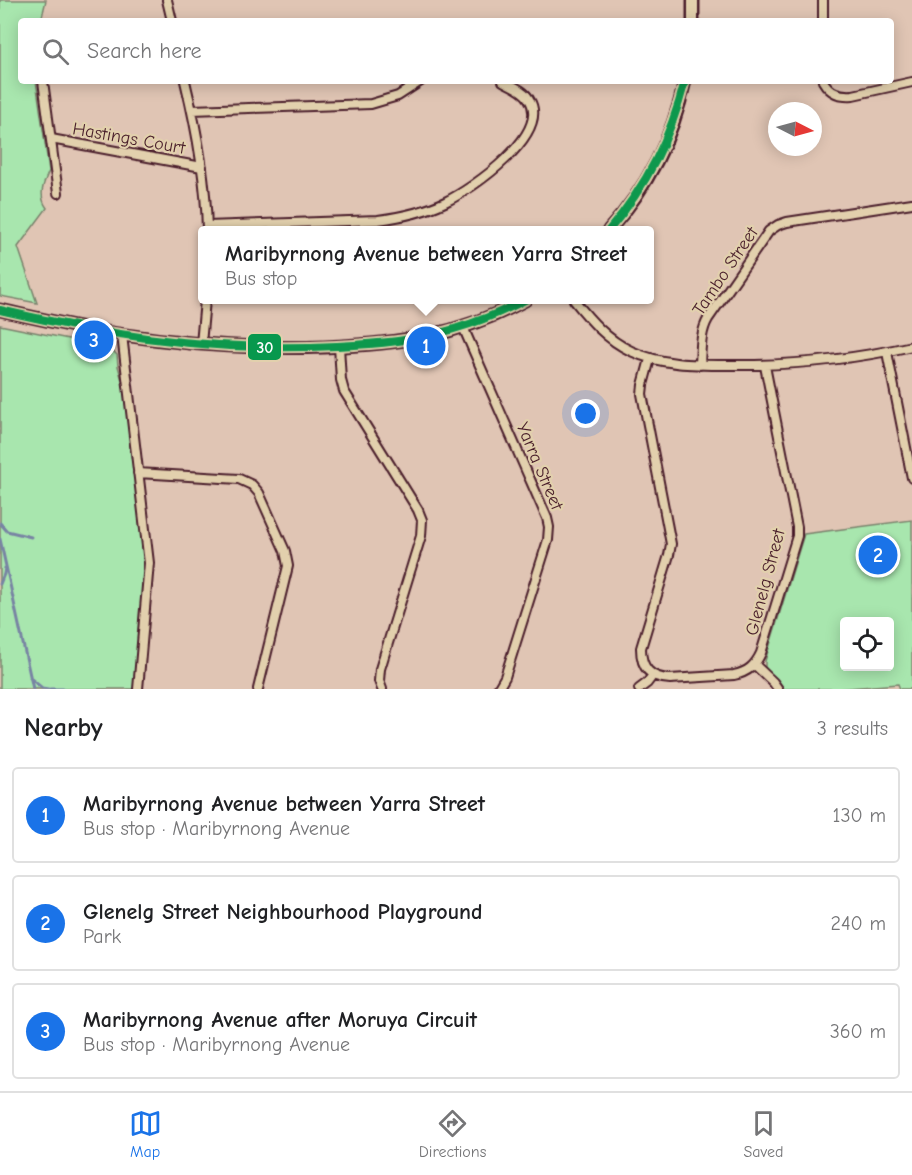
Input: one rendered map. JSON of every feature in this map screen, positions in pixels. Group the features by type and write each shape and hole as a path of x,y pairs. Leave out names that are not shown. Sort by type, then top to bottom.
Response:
{"street":[{"path":"167,0 171,18"},
{"path":"693,0 693,18"},
{"path":"823,0 823,18"},
{"path":"825,84 834,93 843,96 912,82"},
{"name":"Hastings Court","path":"43,84 58,193"},
{"path":"187,84 202,167 207,226"},
{"path":"192,110 371,104 398,96 416,84"},
{"path":"250,226 378,220 419,212 446,202 493,171 513,151 532,124 534,111 529,98 522,91 508,84"},
{"path":"613,226 636,196 656,163 671,129 684,84"},
{"name":"Hastings Court","path":"51,139 202,167"},
{"name":"Tambo Street","path":"700,365 704,326 770,231 787,222 912,203"},
{"path":"201,344 205,304"},
{"path":"0,310 122,335 201,344 284,348 339,346 412,339 463,327 517,304"},
{"path":"577,304 605,335 631,351 672,363 765,366 839,360 912,346"},
{"name":"Yarra Street","path":"463,327 549,526 548,540 505,677 498,689"},
{"path":"122,335 149,572 138,689"},
{"path":"339,346 344,391 422,520 421,536 380,669 379,681 382,689"},
{"path":"887,352 912,478"},
{"path":"650,358 642,399 670,544 669,555 641,648 642,661 653,675 670,679 734,675 747,671 755,664 778,689"},
{"name":"Glenelg Street","path":"755,664 761,653 797,536 765,366"},
{"path":"138,473 239,479 252,485 259,493 285,551 288,566 258,689"},
{"path":"639,689 645,686 653,675"}],"green space":[{"path":"0,0 46,0 42,18 18,18 18,84 36,84 49,171 42,194 47,208 18,247 37,303 0,296"},
{"path":"0,325 91,343 113,351 117,355 123,384 145,561 135,689 0,689"},
{"path":"912,520 912,689 900,689 898,684 836,689 784,689 765,667 804,534"}],"waterway":[{"path":"0,523 7,531 31,537"},
{"path":"0,539 33,689"},
{"path":"0,584 5,568"},
{"path":"30,678 42,688 48,689"},
{"path":"50,689 63,689"}],"transit line":[{"name":"30","path":"612,226 635,196 656,160 672,122 684,84"},
{"name":"30","path":"0,310 94,330 164,340 250,347 308,347 411,339 472,323 517,304"}],"place":[{"name":"Maribyrnong Avenue after Moruya Circuit","path":"94,340"},
{"name":"Maribyrnong Avenue between Yarra Street","path":"426,346"},
{"name":"Glenelg Street Neighbourhood Playground","path":"878,555"}]}
